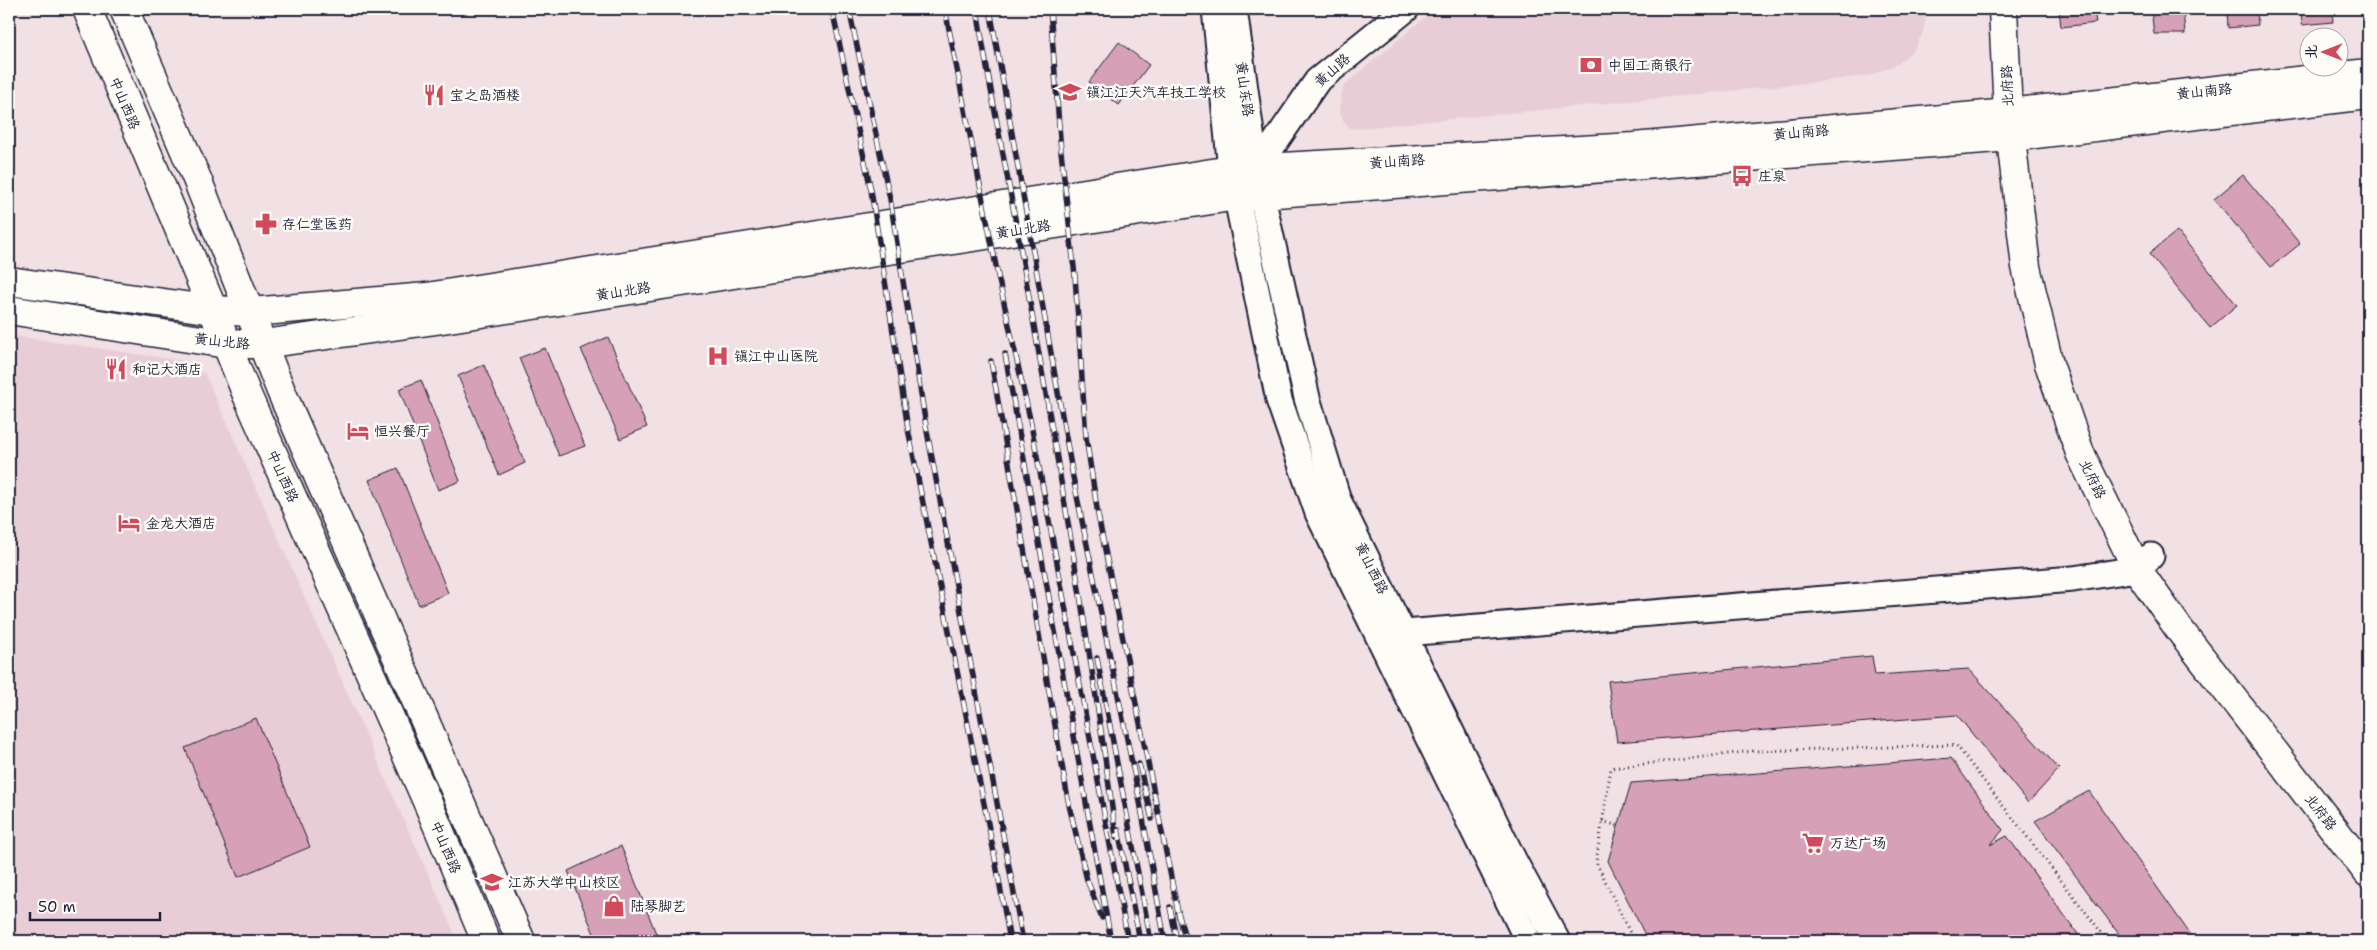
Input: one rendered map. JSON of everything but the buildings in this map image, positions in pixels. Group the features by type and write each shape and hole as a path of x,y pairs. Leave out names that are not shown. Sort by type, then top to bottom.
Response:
{"main road":[{"name":"中山西路","path":"86,9 213,310 247,396 426,799 486,941"},
{"path":"124,9 251,312 289,409 521,941"},
{"name":"北府路","path":"2003,9 2019,124 2044,263 2066,363 2096,452 2144,562 2179,630 2368,873"},
{"name":"北府路","path":"2019,124 2021,9"},
{"name":"黄山南路","path":"2019,124 2368,73"},
{"name":"黄山南路","path":"1246,182 1634,147 2019,124 2368,94"},
{"name":"黄山北路","path":"9,281 213,310 251,312 427,298 1246,182"},
{"name":"黄山北路","path":"9,310 227,344 263,344 446,318 1246,182"},
{"name":"北府路","path":"2144,562 2192,616 2368,843"}],"street":[{"name":"黄山东路","path":"1215,9 1246,182"},
{"name":"黄山东路","path":"1234,9 1246,182"},
{"name":"黄山路","path":"1246,182 1317,81 1406,9"},
{"name":"黄山西路","path":"1246,182 1338,500 1514,861 1557,941"},
{"name":"黄山西路","path":"1246,182 1279,400 1318,513 1528,941"},
{"path":"1404,633 2072,580 2144,562"}],"path":[{"path":"1634,941 1596,862 1610,768 1753,751 1956,745 2108,941"},
{"path":"1602,821 1618,826"}],"shaded area":[{"path":"1435,9 1928,9 1922,35 1914,49 1899,63 1872,75 1351,129 1343,120 1339,110 1343,86"},
{"path":"9,335 184,361 205,374 458,941 9,941"}],"railway":[{"path":"832,9 871,190 908,429 994,853 1010,941"},
{"path":"849,9 890,199 926,426 1023,941"},
{"path":"945,9 998,276 1030,419 1128,941"},
{"path":"977,9 1062,485 1096,696 1116,837"},
{"path":"990,9 1073,477 1140,802 1165,941"},
{"path":"1050,9 1061,151 1075,276 1086,437 1098,515 1179,917"},
{"path":"1005,354 1111,941"},
{"path":"991,361 1069,805 1087,880 1102,918"},
{"path":"1097,658 1151,941"},
{"path":"1139,764 1152,819"},
{"path":"1118,829 1140,941"},
{"path":"1170,907 1177,941"},
{"path":"1178,912 1186,941"}],"place":[{"name":"中国工商银行","path":"1591,65"},
{"name":"镇江江天汽车技工学校","path":"1070,92"},
{"name":"宝之岛酒楼","path":"434,95"},
{"name":"庄泉","path":"1742,176"},
{"name":"存仁堂医药","path":"266,224"},
{"name":"镇江中山医院","path":"718,356"},
{"name":"和记大酒店","path":"116,369"},
{"name":"恒兴餐厅","path":"358,431"},
{"name":"金龙大酒店","path":"129,523"},
{"name":"万达广场","path":"1813,843"},
{"name":"江苏大学中山校区","path":"492,882"},
{"name":"陆琴脚艺","path":"614,906"}]}
